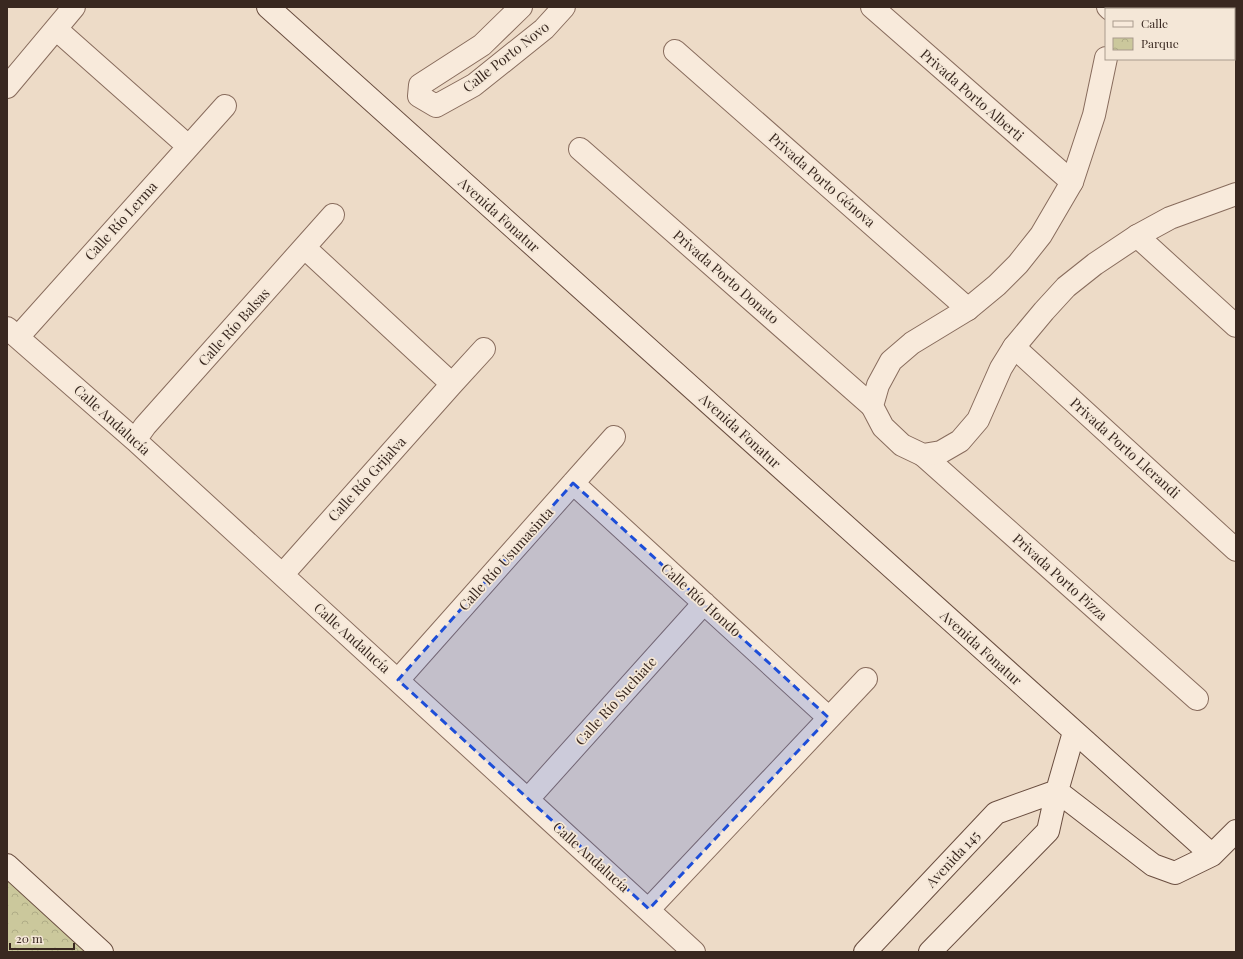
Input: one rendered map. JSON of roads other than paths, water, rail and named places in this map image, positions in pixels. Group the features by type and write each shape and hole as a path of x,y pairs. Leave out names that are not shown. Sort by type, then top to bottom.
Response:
{"street":[{"path":"7,87 74,7"},
{"name":"Avenida Fonatur","path":"268,7 1212,855"},
{"name":"Calle Porto Novo","path":"521,7 482,45 420,84 419,96 436,106 474,85 544,29 564,7"},
{"name":"Privada Porto Alberti","path":"872,7 1072,182"},
{"path":"56,29 188,146"},
{"name":"Privada Porto Génova","path":"675,51 968,309"},
{"path":"872,406 878,385 891,361 912,343 968,309 997,285 1018,264 1041,235 1072,182 1094,116 1106,60"},
{"name":"Calle Río Lerma","path":"13,333 225,106"},
{"name":"Privada Porto Donato","path":"580,149 872,406"},
{"path":"923,455 941,452 960,441 965,436 978,420 1001,368 1014,347 1066,287 1095,264 1137,236 1170,218 1236,194"},
{"name":"Calle Río Balsas","path":"135,440 151,420 333,215"},
{"path":"1137,236 1236,326"},
{"path":"305,248 452,384"},
{"name":"Calle Andalucía","path":"13,333 135,440 649,909 694,952"},
{"name":"Privada Porto Llerandi","path":"1014,347 1236,550"},
{"name":"Calle Río Grijalva","path":"282,574 484,349"},
{"name":"Privada Porto Pizza","path":"872,406 882,428 902,446 923,455 1197,699"},
{"name":"Calle Río Usumasinta","path":"398,680 614,437"},
{"name":"Calle Río Hondo","path":"573,483 829,718"},
{"name":"Calle Río Suchiate","path":"528,799 704,603"},
{"path":"649,909 866,679"},
{"path":"930,952 1048,832 1057,791 1074,732"},
{"path":"1057,791 1153,865 1175,873 1212,855 1236,831"},
{"name":"Avenida 145","path":"865,952 996,813 1057,791"},
{"path":"7,865 102,952"}]}
